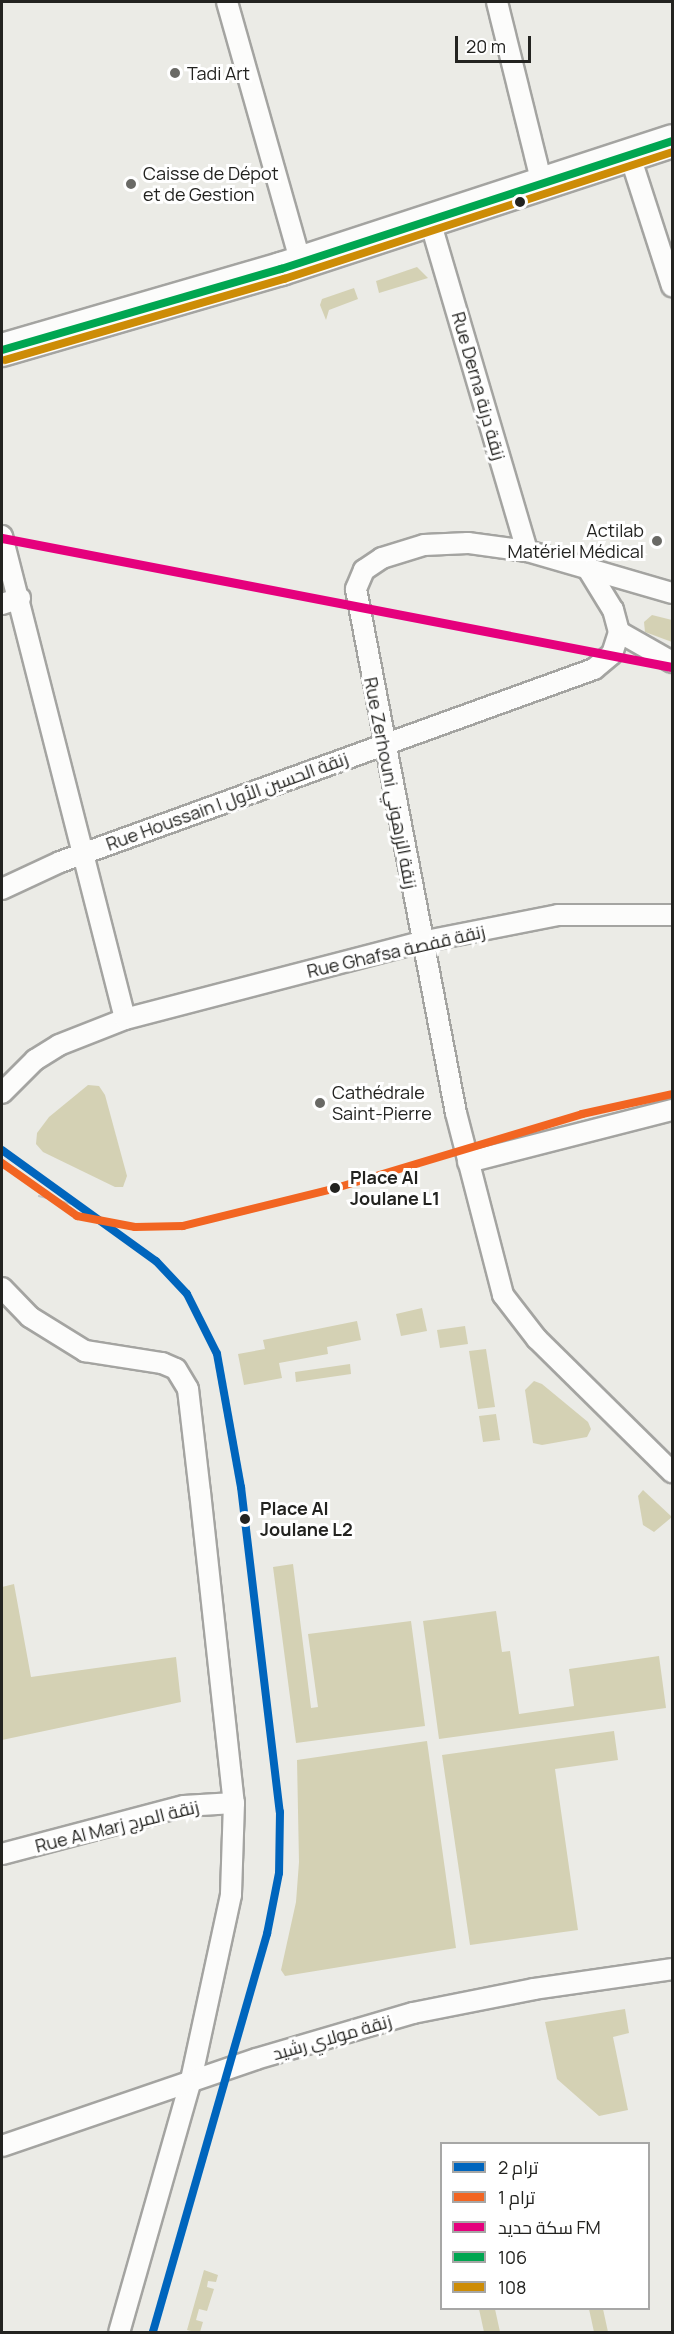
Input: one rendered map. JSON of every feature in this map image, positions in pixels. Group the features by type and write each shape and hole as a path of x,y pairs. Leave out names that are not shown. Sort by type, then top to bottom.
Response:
{"main road":[{"path":"2,350 301,263 672,141"}],"street":[{"path":"227,2 301,263"},
{"path":"497,2 542,184"},
{"path":"630,156 672,286"},
{"name":"Rue Derna زنقة درنة","path":"430,221 527,551"},
{"path":"2,536 11,601 85,853 125,1019"},
{"name":"Rue Zerhouni زنقة الزرهوني","path":"527,551 468,543 424,545 382,558 364,570 358,579 357,600 421,942 468,1162 496,1276 512,1312 672,1472"},
{"path":"527,551 672,592"},
{"path":"586,566 613,610 619,632 672,662"},
{"name":"Rue Houssain I زنقة الحسين الأول","path":"2,889 85,853 594,669 612,654 619,632"},
{"name":"Rue Ghafsa زنقة قفصة","path":"2,1093 35,1060 59,1045 125,1019 421,942 558,915 672,915"},
{"path":"468,1162 672,1110"},
{"path":"2,1288 30,1317 85,1351 170,1365 182,1375 190,1397 234,1803 231,1895 192,2080 119,2332"},
{"name":"Rue Al Marj زنقة المرج","path":"2,1854 184,1806 234,1803"},
{"name":"زنقة مولاي رشيد","path":"2,2146 192,2080 413,2013 534,1989 672,1970"}],"shaded area":[{"path":"417,267 428,278 379,293 376,281"},
{"path":"354,288 358,299 329,310 326,320 320,305 322,299"},
{"path":"652,615 672,620 672,642 645,632 644,622"},
{"path":"88,1085 99,1086 105,1095 127,1176 123,1187 115,1187 43,1152 36,1144 37,1133 49,1117"},
{"path":"422,1308 427,1331 401,1336 396,1314"},
{"path":"357,1321 361,1340 327,1347 328,1354 279,1363 282,1378 244,1385 238,1354 265,1349 263,1340"},
{"path":"465,1326 468,1344 440,1348 437,1330"},
{"path":"486,1349 495,1407 478,1409 469,1351"},
{"path":"350,1364 351,1374 296,1382 295,1372"},
{"path":"534,1381 542,1384 588,1422 591,1429 587,1437 542,1445 533,1443 525,1390"},
{"path":"496,1414 500,1440 483,1442 479,1416"},
{"path":"643,1490 672,1517 654,1532 643,1525 638,1496"},
{"path":"293,1564 311,1708 318,1707 308,1634 411,1621 425,1726 296,1743 273,1567"},
{"path":"14,1584 31,1677 176,1657 181,1702 2,1740 2,1587"},
{"path":"496,1611 502,1652 510,1651 519,1714 574,1706 569,1669 659,1656 666,1708 439,1739 423,1621"},
{"path":"614,1731 618,1760 555,1769 578,1930 470,1945 442,1755"},
{"path":"427,1741 456,1948 285,1976 281,1970 296,1902 299,1862 297,1760"},
{"path":"625,2009 629,2033 613,2037 628,2110 599,2116 557,2079 545,2022"},
{"path":"204,2270 218,2275 216,2282 208,2281 207,2287 214,2289 207,2311 199,2309 196,2320 203,2322 200,2332 195,2332 187,2330"},
{"path":"479,2310 495,2310 500,2332 484,2332"},
{"path":"589,2310 603,2310 608,2332 594,2332"}],"tram line":[{"name":"1","path":"2,1163 77,1216 135,1227 183,1226 336,1188 582,1114 672,1094"},
{"name":"2","path":"2,1150 156,1261 187,1294 217,1354 241,1487 280,1812 279,1873 267,1934 153,2332"},
{"path":"39,1196 80,1206"}],"rail line":[{"name":"FM","path":"2,538 672,667"}],"transit line":[{"name":"106","path":"2,350 281,269 672,141"},
{"name":"108","path":"5,360 284,279 672,152"}],"place":[{"name":"Tadi Art","path":"175,73"},
{"name":"Caisse de Dépot et de Gestion","path":"131,184"},
{"name":"Actilab Matériel Médical","path":"657,541"},
{"name":"Cathédrale Saint-Pierre","path":"320,1103"},
{"name":"Place Al Joulane L1","path":"335,1188"},
{"name":"Place Al Joulane L2","path":"245,1519"}]}
